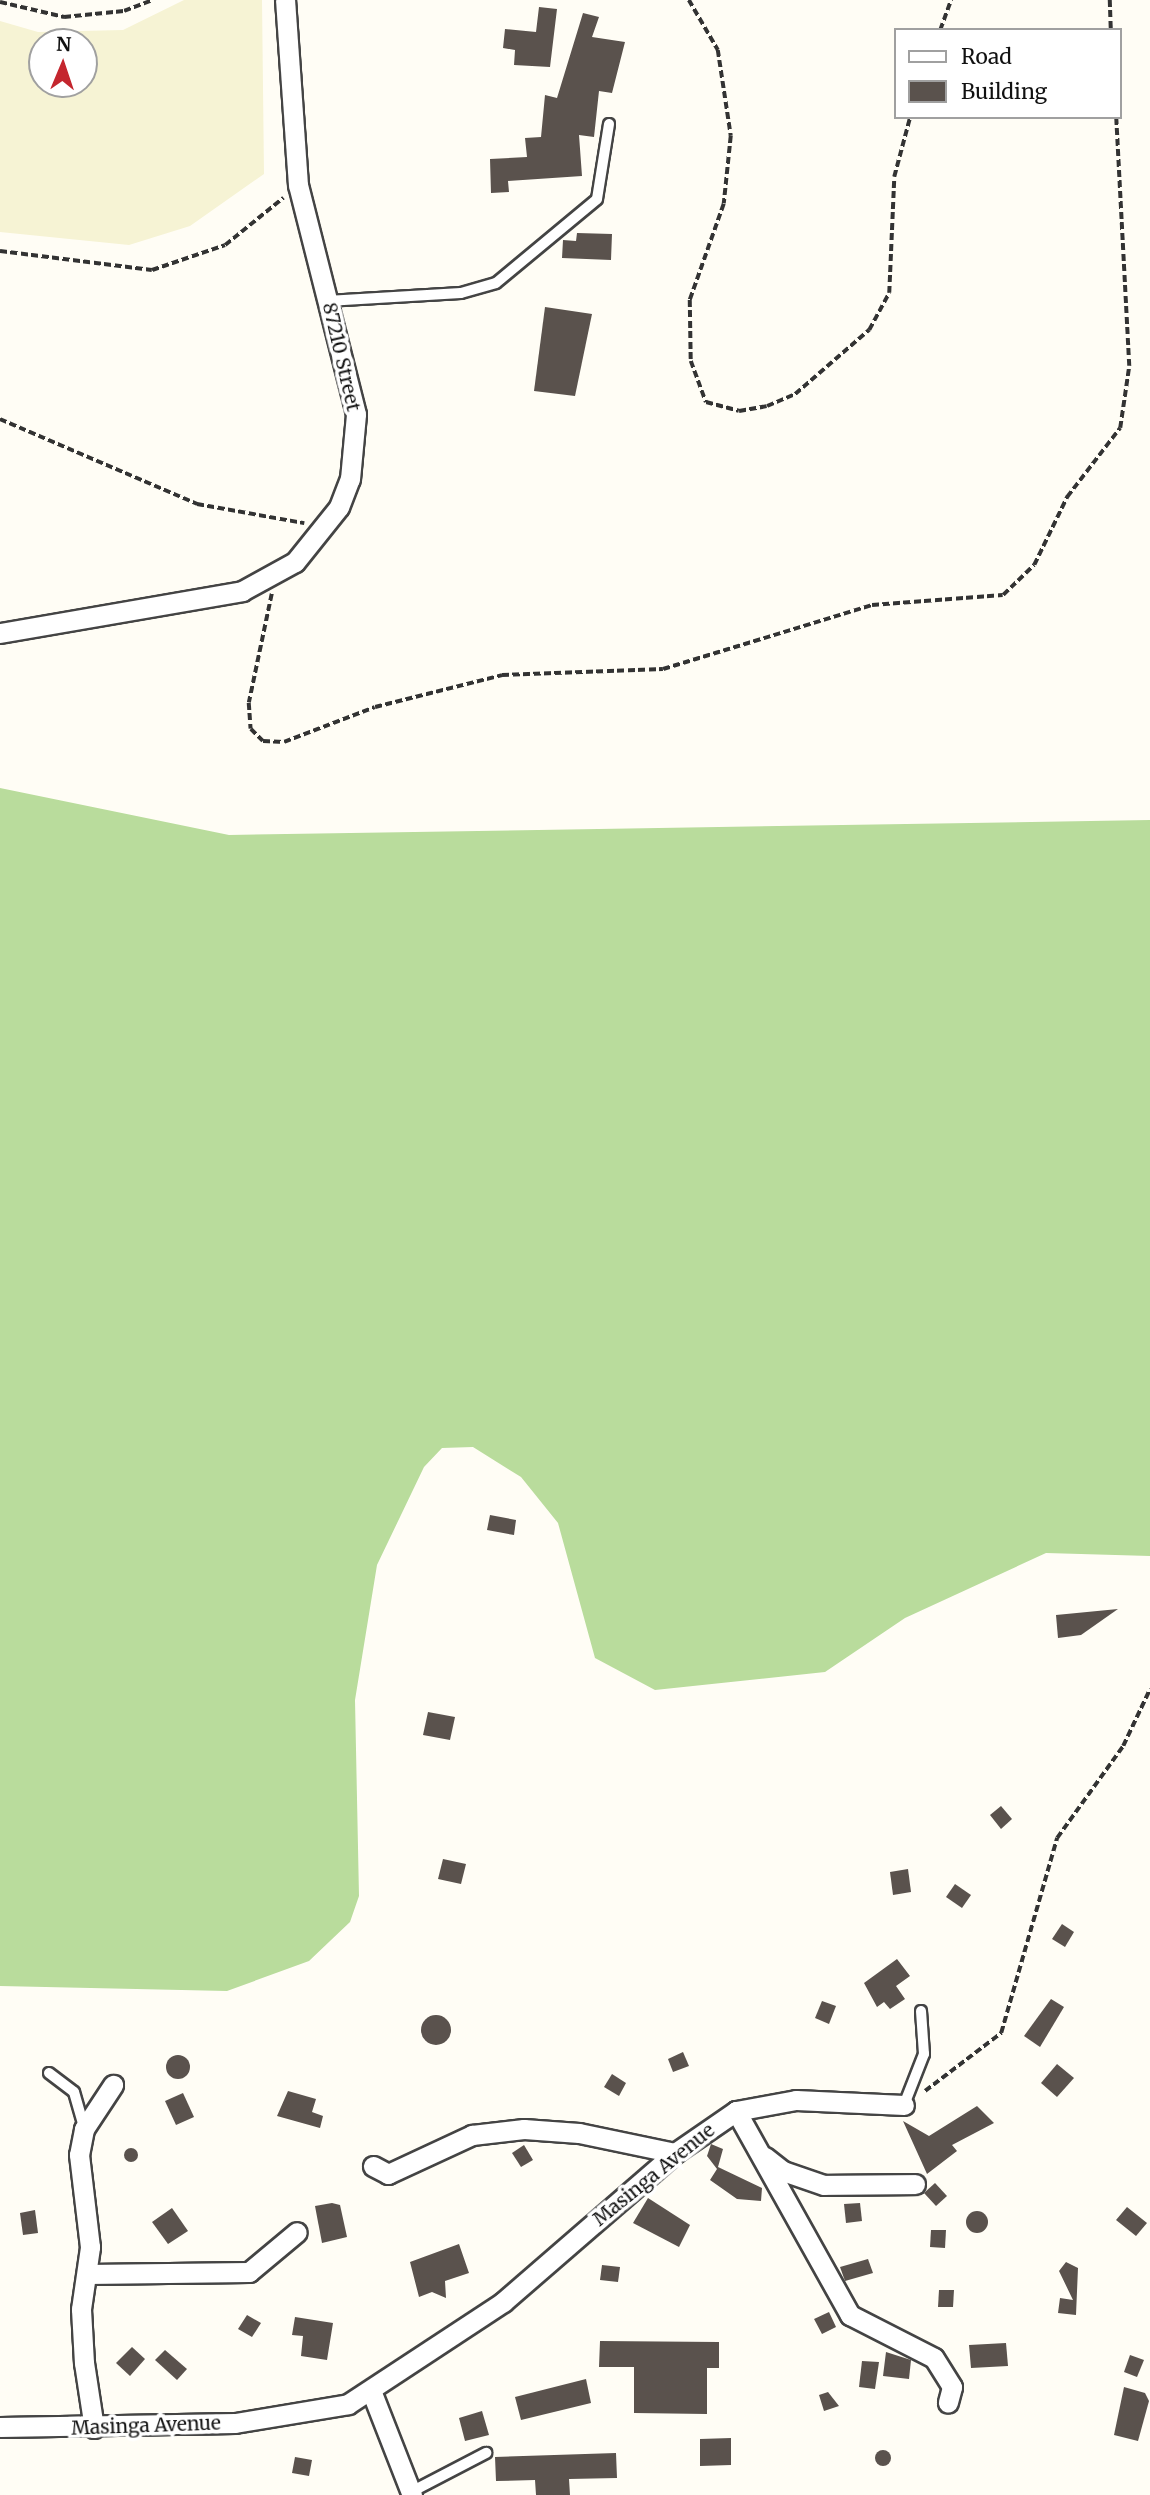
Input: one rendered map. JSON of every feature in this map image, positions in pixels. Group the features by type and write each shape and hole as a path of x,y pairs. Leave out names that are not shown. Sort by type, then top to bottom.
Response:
{"street":[{"name":"87210 Street","path":"0,633 160,609 276,576 326,529 350,479 356,444 356,414 298,185 285,0"},
{"path":"94,2428 83,2363 88,2274 87,2217 79,2186 84,2129 113,2085"},
{"name":"Masinga Avenue","path":"0,2427 94,2428 257,2420 317,2412 372,2393 503,2302 675,2153 736,2111 796,2100 904,2105"},
{"path":"736,2111 850,2315 934,2358 953,2387 948,2402"},
{"path":"373,2166 388,2174 472,2136 524,2129 579,2133 675,2153"},
{"path":"759,2152 783,2171 824,2185 915,2184"},
{"path":"88,2274 249,2272 297,2232"},
{"path":"372,2393 412,2494"}],"lane":[{"path":"327,301 461,293 496,284 597,199 609,124"},
{"path":"904,2105 925,2054 920,2011"},
{"path":"49,2073 74,2092 84,2129"},
{"path":"412,2494 486,2453"}],"path":[{"path":"0,2 64,17 124,11 152,0"},
{"path":"690,0 718,50 731,136 723,204 690,300 691,361 706,402 739,411 768,407 794,394 869,330 893,276 894,177 910,119"},
{"path":"941,28 951,0"},
{"path":"1110,0 1111,28"},
{"path":"276,576 249,703 251,729 263,741 284,741 375,707 502,674 663,669 872,605 1003,595 1034,565 1066,497 1120,428 1129,366 1116,119"},
{"path":"0,251 120,268 178,265 225,245 298,185"},
{"path":"0,419 197,504 326,529"},
{"path":"904,2105 976,2059 1001,2033 1057,1838 1123,1746 1150,1689"}],"shaded area":[{"path":"184,0 262,0 264,174 190,226 129,245 0,232 0,21 28,29 28,98 98,98 98,31 123,30"}],"green space":[{"path":"0,788 229,835 1150,820 1150,1556 1046,1553 905,1618 825,1672 655,1690 595,1658 558,1523 521,1477 473,1447 442,1448 424,1467 377,1565 355,1700 359,1896 350,1922 309,1961 227,1991 0,1986"}],"building":[{"path":"539,7 557,9 550,67 514,65 515,50 503,48 505,29 536,32"},
{"path":"583,13 599,17 592,37 625,42 612,93 599,91 594,137 579,135 582,176 508,181 509,192 491,193 490,159 527,157 525,138 541,137 545,95 557,98"},
{"path":"577,233 612,234 611,260 562,258 563,240 576,241"},
{"path":"545,307 592,314 575,396 534,391"},
{"path":"490,1515 516,1520 514,1535 487,1530"},
{"path":"1118,1609 1081,1635 1058,1638 1056,1615"},
{"path":"428,1712 455,1717 450,1740 423,1735"},
{"path":"1001,1806 1012,1819 1001,1829 990,1815"},
{"path":"443,1859 466,1864 461,1884 438,1879"},
{"path":"908,1869 911,1892 893,1895 890,1872"},
{"path":"955,1884 971,1895 962,1908 946,1897"},
{"path":"1062,1924 1074,1932 1065,1947 1052,1939"},
{"path":"897,1959 910,1976 896,1986 905,1999 890,2009 884,2002 877,2007 864,1983"},
{"path":"1051,1999 1064,2007 1040,2047 1024,2036"},
{"path":"822,2001 836,2006 829,2024 815,2018"},
{"path":"436,2015 442,2016 450,2024 450,2036 442,2044 436,2045 430,2044 422,2036 421,2030 422,2024 430,2016"},
{"path":"683,2052 689,2066 673,2072 668,2059"},
{"path":"178,2055 186,2059 190,2067 186,2075 178,2079 170,2075 166,2067 170,2059"},
{"path":"1057,2064 1074,2078 1057,2097 1041,2083"},
{"path":"612,2074 626,2083 619,2096 604,2087"},
{"path":"288,2091 316,2099 312,2112 323,2116 320,2128 277,2116"},
{"path":"183,2093 194,2117 176,2125 165,2101"},
{"path":"977,2106 994,2123 952,2145 957,2151 927,2174 903,2121 929,2136"},
{"path":"711,2144 723,2149 718,2167 762,2188 761,2201 737,2199 710,2180 717,2169 707,2156"},
{"path":"524,2145 533,2160 521,2167 512,2153"},
{"path":"128,2148 134,2148 138,2155 134,2162 128,2162 124,2158 124,2152"},
{"path":"935,2183 947,2196 936,2206 924,2193"},
{"path":"648,2198 690,2225 679,2247 633,2223"},
{"path":"332,2203 340,2205 347,2237 322,2243 315,2206"},
{"path":"860,2203 862,2221 846,2223 844,2204"},
{"path":"1127,2207 1147,2223 1136,2236 1116,2220"},
{"path":"172,2208 188,2231 168,2244 152,2222"},
{"path":"35,2210 38,2233 23,2235 20,2213"},
{"path":"977,2211 985,2214 988,2222 985,2230 977,2233 969,2230 966,2222 969,2214"},
{"path":"931,2230 946,2230 945,2248 930,2247"},
{"path":"459,2244 469,2273 445,2281 446,2298 432,2292 419,2297 410,2262"},
{"path":"868,2259 873,2273 845,2281 840,2267"},
{"path":"1066,2262 1078,2268 1076,2315 1058,2313 1060,2298 1073,2300 1059,2271"},
{"path":"602,2265 620,2267 618,2282 600,2280"},
{"path":"939,2290 954,2290 953,2307 938,2307"},
{"path":"829,2312 836,2327 822,2334 814,2319"},
{"path":"247,2315 261,2323 252,2337 238,2329"},
{"path":"295,2317 333,2323 327,2360 301,2356 303,2336 292,2335"},
{"path":"600,2341 719,2342 719,2368 707,2368 707,2414 634,2413 634,2367 599,2367"},
{"path":"1006,2343 1008,2366 971,2368 969,2345"},
{"path":"132,2347 145,2359 130,2376 116,2363"},
{"path":"165,2350 187,2369 177,2380 155,2360"},
{"path":"886,2352 911,2360 909,2379 883,2376"},
{"path":"1130,2355 1144,2360 1137,2377 1124,2372"},
{"path":"862,2361 879,2362 875,2389 859,2387"},
{"path":"586,2379 591,2403 521,2420 515,2397"},
{"path":"1124,2387 1145,2393 1149,2401 1138,2441 1114,2435"},
{"path":"828,2392 839,2406 824,2411 819,2395"},
{"path":"482,2411 489,2435 465,2441 459,2418"},
{"path":"731,2438 731,2465 700,2466 700,2439"},
{"path":"880,2450 886,2450 891,2458 889,2464 880,2466 875,2461 875,2455"},
{"path":"616,2453 617,2478 569,2479 570,2495 536,2495 535,2480 496,2481 495,2457"},
{"path":"295,2457 312,2460 309,2476 292,2473"}]}
